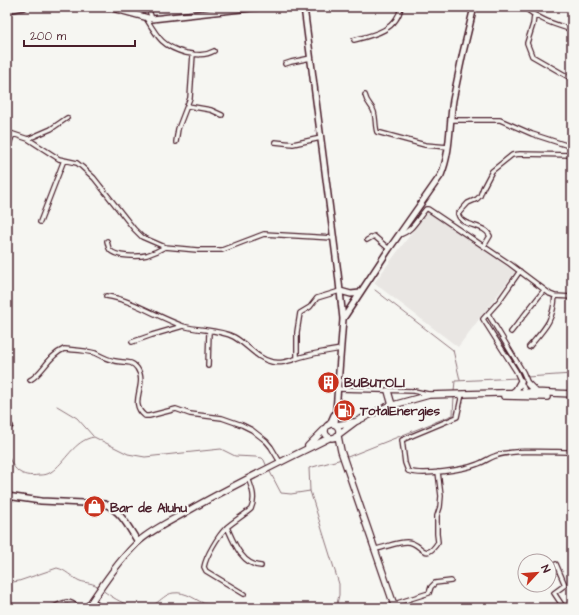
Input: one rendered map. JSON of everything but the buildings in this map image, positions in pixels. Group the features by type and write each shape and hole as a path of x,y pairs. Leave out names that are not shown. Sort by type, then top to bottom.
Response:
{"main road":[{"path":"512,393 524,382 531,394"},
{"path":"388,392 392,405"},
{"path":"86,608 114,570 138,542 174,519 248,478 338,435 355,422 392,405 429,395 450,394 512,393 572,397"},
{"path":"461,394 572,394"},
{"path":"305,450 325,429 334,424 355,422"},
{"path":"334,424 339,429 338,435 341,453"},
{"path":"325,429 325,433 341,453 345,462 395,606"}],"street":[{"path":"7,10 24,7"},
{"path":"108,7 152,19 259,7"},
{"path":"148,7 152,19"},
{"path":"304,7 343,319 334,424"},
{"path":"354,40 374,35 393,24 397,20 401,7"},
{"path":"343,319 389,249 440,179 445,166 450,120 457,79 474,7"},
{"path":"524,7 534,16 572,30"},
{"path":"534,16 527,43 532,56 572,79"},
{"path":"146,18 156,35 168,47 193,54 204,55 214,52"},
{"path":"176,142 178,129 188,106 192,84 193,54"},
{"path":"285,64 310,58"},
{"path":"365,95 367,103 374,111 377,132 425,145 448,147"},
{"path":"188,106 211,110 222,115"},
{"path":"28,139 50,129 67,118"},
{"path":"450,120 500,120 532,134 572,147"},
{"path":"7,132 28,139 59,159 77,163 94,178 142,237 165,247 197,250 222,250 264,234 333,238"},
{"path":"7,149 13,134"},
{"path":"275,142 293,144 321,138"},
{"path":"484,246 490,236 488,232 484,229 462,221 458,214 468,203 480,196 492,171 512,155 572,155"},
{"path":"40,222 64,160"},
{"path":"399,235 407,233 426,209 428,209 520,271 544,290 555,296 572,297"},
{"path":"367,240 374,236 389,249"},
{"path":"108,241 111,252 115,254 133,256 147,255 165,247"},
{"path":"520,271 504,295 483,319 531,394"},
{"path":"511,332 544,290"},
{"path":"297,358 297,332 300,313 310,307 316,298 340,291 351,294 360,294"},
{"path":"106,296 115,297 134,304 183,326 221,332 232,336 270,362 280,363 340,349"},
{"path":"529,347 547,326 554,310 555,296"},
{"path":"488,314 523,372 524,382"},
{"path":"132,342 152,334 183,326"},
{"path":"208,366 209,331"},
{"path":"30,380 34,378 52,357 64,349 93,352 114,361 128,362 138,368 142,383 138,401 141,411 145,416 176,409 186,413 228,420 252,430 266,441 280,462"},
{"path":"338,389 414,392 429,395"},
{"path":"461,394 457,417 402,440 404,463 408,471 438,472 461,470 486,461 494,456 517,452 572,452"},
{"path":"7,422 11,426"},
{"path":"376,549 406,542 415,544 426,552 435,548 438,542 437,516 441,496 438,472"},
{"path":"244,594 206,571 204,567 209,554 222,533 227,527 251,509 254,496 248,478"},
{"path":"7,496 41,501 105,504 113,508 121,515 138,542"},
{"path":"227,527 233,541 244,558 255,566 261,566"},
{"path":"557,566 565,585 557,591"},
{"path":"395,606 429,593 434,583 450,581"},
{"path":"554,593 564,608"},
{"path":"92,600 101,608"},
{"path":"52,608 67,601 72,602 79,608"}],"shaded area":[{"path":"428,211 515,272 458,347 374,283"}],"waterway":[{"path":"375,290 453,350 460,380"},
{"path":"527,377 572,374"},
{"path":"454,391 455,381 518,378"},
{"path":"345,458 453,415 454,396"},
{"path":"57,406 77,418 93,436"},
{"path":"7,453 12,464 18,471 22,474 32,476 50,473 81,442 94,437 128,454 145,457 221,449 235,456 262,458 267,467"},
{"path":"269,470 281,493 291,494 310,491 309,468 342,459"},
{"path":"310,491 339,584 339,595 336,608"},
{"path":"7,583 19,581 57,568 63,570 80,581 99,587"},
{"path":"101,589 120,601 134,607 148,607 168,595 173,593 183,593 219,608"}],"place":[{"name":"BUBUTOLI","path":"329,382"},
{"name":"TotalEnergies","path":"345,410"},
{"name":"Bar de Aluhu","path":"94,507"}]}
